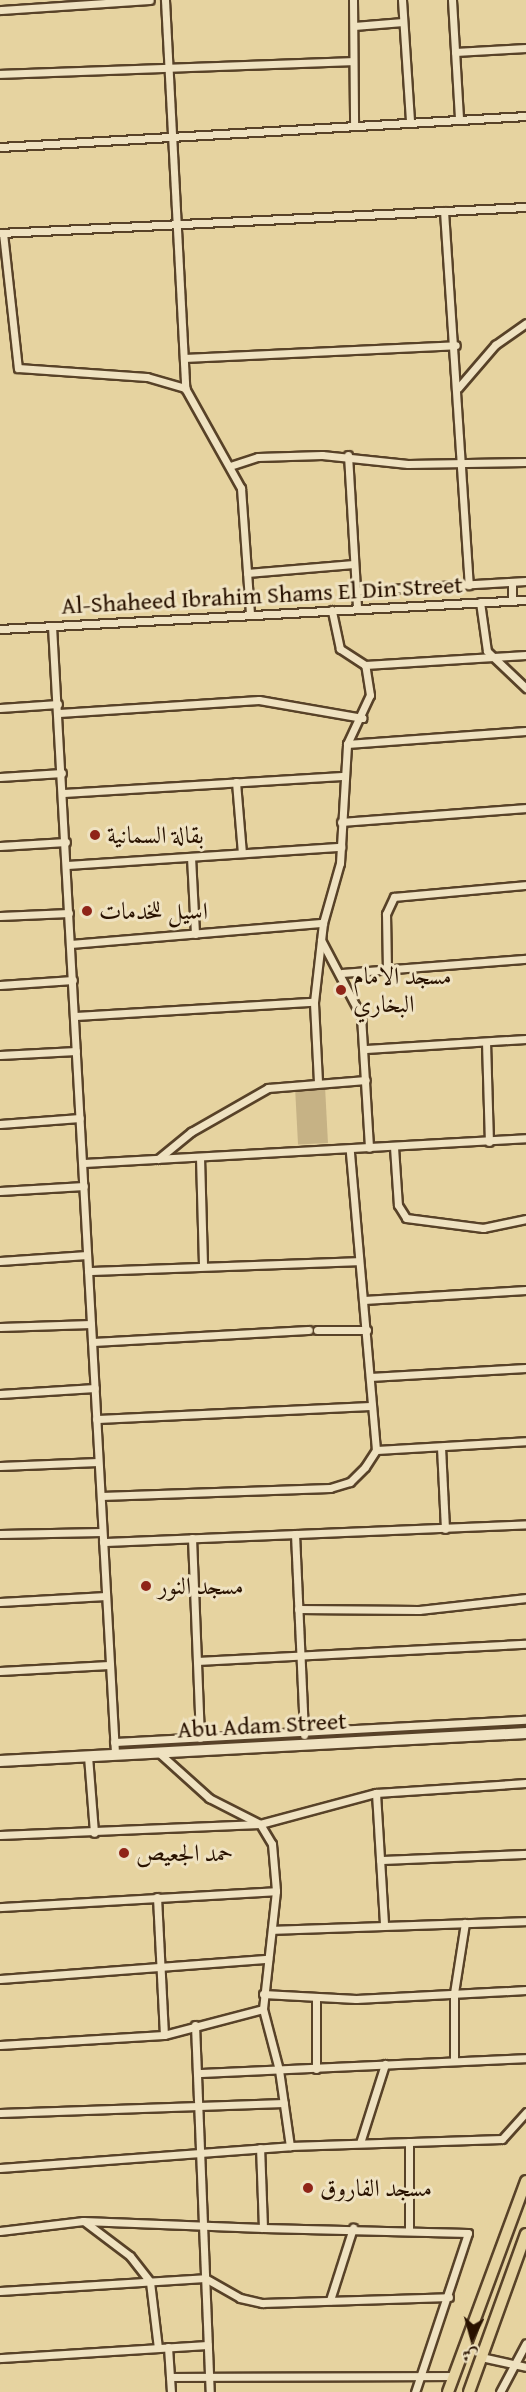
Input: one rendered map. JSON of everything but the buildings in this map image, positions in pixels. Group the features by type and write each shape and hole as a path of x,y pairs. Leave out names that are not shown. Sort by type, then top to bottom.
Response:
{"main road":[{"path":"448,2392 526,2181"},
{"path":"469,2392 526,2234"}],"street":[{"path":"0,10 150,0"},
{"path":"165,0 174,134 176,224 185,388 241,488 250,614"},
{"path":"353,0 354,124"},
{"path":"402,0 410,122"},
{"path":"452,0 459,119"},
{"path":"354,26 404,22"},
{"path":"455,52 526,48"},
{"path":"0,75 352,60"},
{"path":"0,147 174,134 526,116"},
{"path":"185,388 147,377 18,368 2,233 526,207"},
{"path":"444,211 456,345 469,585"},
{"path":"458,388 495,345 526,323"},
{"path":"184,358 456,345"},
{"path":"230,466 258,457 348,455 387,462 526,462"},
{"path":"348,455 357,608"},
{"path":"247,573 354,564"},
{"path":"356,591 526,581"},
{"path":"512,582 512,601"},
{"name":"Al-Shaheed Ibrahim Shams El Din Street","path":"0,629 526,600"},
{"path":"480,602 491,656 526,688"},
{"path":"332,610 340,648 365,665 526,655"},
{"path":"52,626 59,713 115,1754"},
{"path":"318,1082 314,1002 323,923 341,847 342,776 347,744 362,718 370,695 365,665"},
{"path":"59,713 259,700 362,718"},
{"path":"0,708 58,704"},
{"path":"347,744 526,731"},
{"path":"0,777 62,773"},
{"path":"63,793 342,776"},
{"path":"236,782 242,853"},
{"path":"341,822 526,808"},
{"path":"0,846 66,842"},
{"path":"67,865 341,847"},
{"path":"191,856 195,934"},
{"path":"387,970 386,914 394,897 526,885"},
{"path":"0,916 69,913"},
{"path":"71,944 323,923"},
{"path":"321,940 342,973 361,1016 366,1049 369,1149"},
{"path":"342,973 526,959"},
{"path":"0,985 73,980"},
{"path":"75,1016 314,1002"},
{"path":"366,1049 526,1038"},
{"path":"486,1042 489,1142"},
{"path":"0,1054 76,1051"},
{"path":"158,1159 252,1094 318,1082 366,1080"},
{"path":"0,1124 80,1118"},
{"path":"83,1162 369,1149 526,1138"},
{"path":"394,1147 398,1204 406,1218 483,1228 526,1219"},
{"path":"102,1496 330,1488 359,1474 376,1450 350,1150"},
{"path":"200,1157 203,1265"},
{"path":"0,1191 84,1186"},
{"path":"0,1261 87,1255"},
{"path":"88,1271 359,1261"},
{"path":"364,1300 526,1290"},
{"path":"0,1327 92,1323"},
{"path":"92,1342 313,1330 367,1330"},
{"path":"370,1377 526,1368"},
{"path":"0,1394 95,1388"},
{"path":"96,1419 372,1406"},
{"path":"376,1450 526,1441"},
{"path":"441,1447 445,1529"},
{"path":"0,1466 98,1462"},
{"path":"103,1542 526,1524"},
{"path":"0,1534 102,1532"},
{"path":"295,1534 304,1735"},
{"path":"192,1538 200,1738"},
{"path":"0,1602 106,1596"},
{"path":"298,1609 419,1610 526,1598"},
{"path":"197,1661 526,1644"},
{"path":"0,1671 109,1665"},
{"path":"114,1742 304,1735 526,1720"},
{"name":"Abu Adam Street","path":"0,1761 526,1733"},
{"path":"158,1752 209,1798 260,1824 274,1852 276,1891 263,2009 279,2070 290,2146"},
{"path":"88,1756 94,1833"},
{"path":"0,1835 94,1833 260,1824 376,1793 526,1783"},
{"path":"376,1793 384,1925"},
{"path":"380,1860 526,1854"},
{"path":"0,1907 276,1891"},
{"path":"157,1897 164,2035"},
{"path":"272,1930 526,1921"},
{"path":"454,2060 454,1993 465,1923"},
{"path":"0,1978 268,1959"},
{"path":"263,1994 316,1996 526,1990"},
{"path":"316,1996 316,2069"},
{"path":"0,2045 164,2035 263,2009"},
{"path":"195,2025 202,2105 205,2278 210,2392"},
{"path":"199,2073 526,2058"},
{"path":"360,2144 385,2064"},
{"path":"0,2114 284,2103"},
{"path":"0,2168 290,2146 502,2139 526,2112"},
{"path":"409,2142 409,2229"},
{"path":"260,2148 263,2228"},
{"path":"83,2221 130,2256 150,2282 158,2348"},
{"path":"0,2231 83,2221 204,2227 409,2229 468,2234 449,2297 415,2392"},
{"path":"330,2300 353,2228"},
{"path":"0,2290 205,2278 253,2301 449,2297"},
{"path":"500,2392 526,2343"},
{"path":"0,2358 208,2345"},
{"path":"168,2347 171,2392"},
{"path":"482,2357 526,2367"},
{"path":"170,2377 209,2374 454,2376"}],"shaded area":[{"path":"325,1086 328,1143 298,1144 295,1088"}],"place":[{"name":"بقالة السمانية","path":"95,835"},
{"name":"اسيل للخدمات","path":"87,911"},
{"name":"مسجد الامام البخاري","path":"341,990"},
{"name":"مسجد النور","path":"146,1586"},
{"name":"حمد الجعيص","path":"124,1853"},
{"name":"مسجد الفاروق","path":"308,2188"}]}
